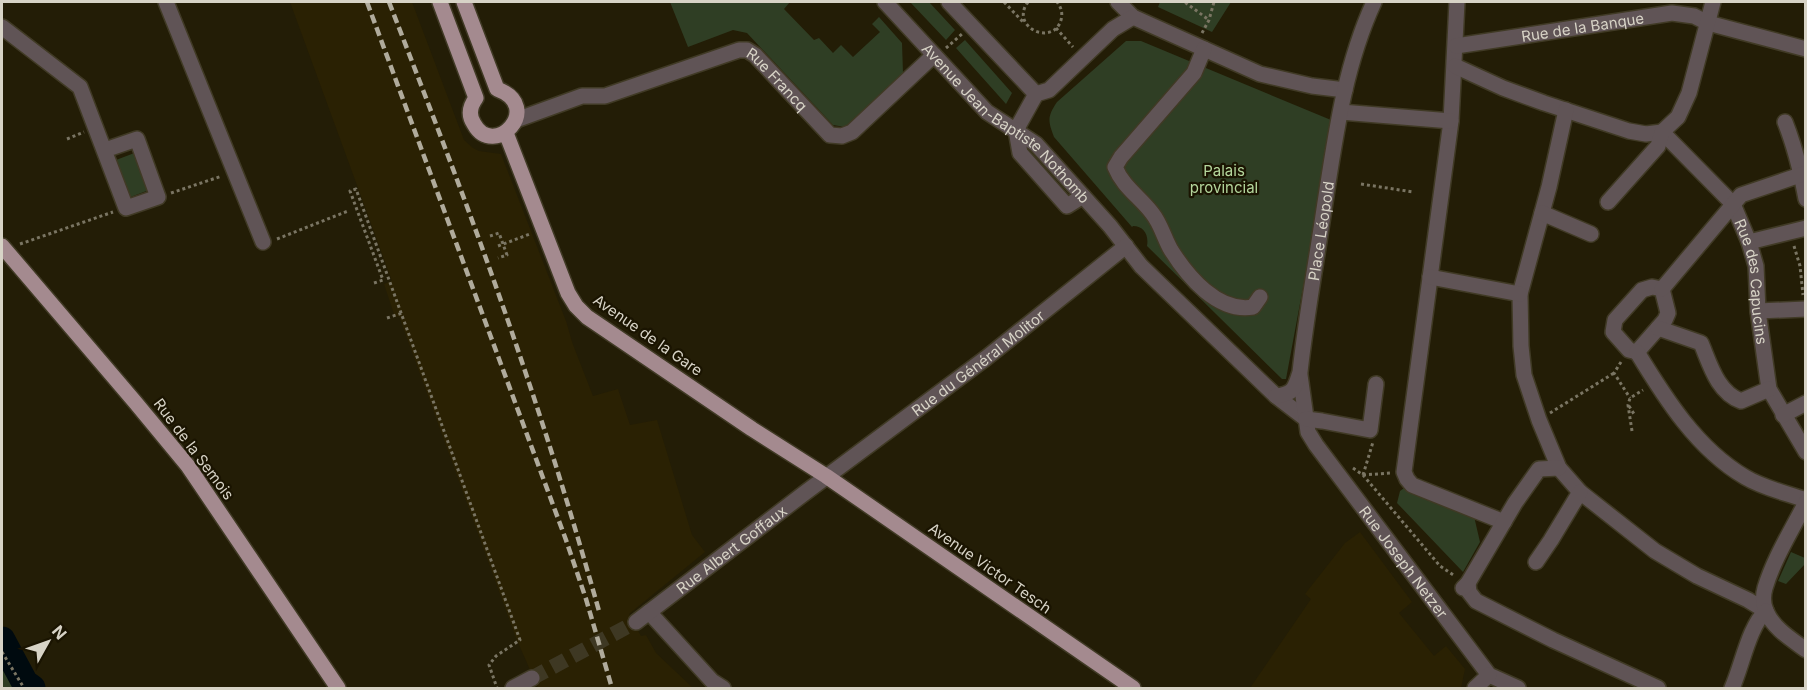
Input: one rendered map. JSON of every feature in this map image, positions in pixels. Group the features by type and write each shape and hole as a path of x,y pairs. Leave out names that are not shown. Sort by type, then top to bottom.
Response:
{"main road":[{"path":"440,2 476,98 470,111 471,118 478,130 490,136 497,136 511,126"},
{"name":"Avenue de la Gare","path":"464,2 497,89 514,101 517,114 511,126 568,293 576,306 610,333 826,476"},
{"name":"Rue de la Semois","path":"3,247 188,466 338,688"},
{"name":"Avenue Victor Tesch","path":"826,476 1133,688"}],"street":[{"path":"166,2 268,240"},
{"name":"Avenue Jean-Baptiste Nothomb","path":"885,2 987,112 1036,144 1126,246"},
{"path":"949,2 1036,94"},
{"path":"1118,2 1133,17 1260,74 1312,86 1345,90"},
{"name":"Place Léopold","path":"1300,372 1330,171 1351,59 1374,2"},
{"path":"1457,2 1451,121 1405,467 1407,479 1412,485 1504,522"},
{"path":"1608,202 1658,146 1662,132 1677,117 1689,93 1713,2"},
{"name":"Rue de la Banque","path":"1456,46 1672,13 1695,16 1708,23 1806,49"},
{"path":"1016,129 1036,94 1049,90 1113,29 1133,17"},
{"path":"2,27 80,87 126,208 158,197 137,139 105,150"},
{"path":"1200,48 1194,73 1121,157 1115,167 1118,176 1162,227 1171,249 1182,266 1208,293 1227,304 1242,309 1253,307 1260,297"},
{"name":"Rue Francq","path":"511,126 573,98 590,95 605,96 739,50 747,50 830,135 842,136 852,132 934,55"},
{"path":"1455,66 1503,88 1566,110 1646,134 1662,132"},
{"path":"1566,110 1520,294 1524,375 1539,420 1559,468 1580,492 1655,551 1697,576 1766,611"},
{"path":"1341,112 1451,121"},
{"path":"1785,122 1804,173 1806,199"},
{"name":"Rue des Capucins","path":"1662,132 1733,204 1756,266 1758,311 1769,390 1806,452"},
{"path":"1662,289 1741,195 1804,173"},
{"path":"1542,213 1591,234"},
{"path":"1749,242 1806,228"},
{"path":"1126,246 1141,266 1276,396 1306,419 1313,418 1316,414 1364,424 1372,383"},
{"name":"Rue du Général Molitor","path":"826,476 986,358 1126,246"},
{"path":"1430,277 1520,294"},
{"path":"1662,289 1652,287 1642,290 1615,320 1613,332 1633,351 1681,417 1721,462 1747,479 1806,501 1765,589 1764,601 1766,611 1773,622 1782,632 1806,650"},
{"path":"1633,351 1665,320 1668,313 1662,289"},
{"path":"1758,311 1805,309"},
{"path":"1659,328 1701,343 1713,372 1722,387 1733,398 1741,400 1769,390"},
{"path":"1276,396 1287,395 1295,388 1300,372"},
{"name":"Rue Joseph Netzer","path":"1300,372 1308,432 1316,445 1490,675 1518,688"},
{"path":"1783,415 1806,403"},
{"path":"1559,468 1539,470 1526,485 1465,586 1476,601 1553,640 1658,688"},
{"name":"Rue Albert Goffaux","path":"636,622 826,476"},
{"path":"1536,562 1546,537 1580,492"},
{"path":"1732,688 1755,624 1766,611"},
{"path":"649,612 712,681 723,688"},
{"path":"1476,688 1490,675"},
{"path":"513,688 532,678"}],"path":[{"path":"1004,2 1033,31 1042,33 1056,28 1062,18 1057,2"},
{"path":"1028,2 1023,12 1028,26"},
{"path":"1186,2 1209,20"},
{"path":"1200,48 1214,2"},
{"path":"1056,28 1083,58"},
{"path":"951,45 962,35"},
{"path":"158,197 226,174"},
{"path":"1384,188 1385,183"},
{"path":"1361,184 1413,192"},
{"path":"375,283 383,280 350,191 356,189 520,640 495,656 489,665 497,688"},
{"path":"3,247 126,208"},
{"path":"268,240 348,211"},
{"path":"490,236 500,233 507,255 498,258"},
{"path":"498,246 532,233"},
{"path":"1790,233 1800,266 1805,309"},
{"path":"387,318 402,313"},
{"path":"1539,420 1614,373 1633,351"},
{"path":"1614,373 1630,398"},
{"path":"1632,431 1628,405 1630,398 1656,383"},
{"path":"1628,405 1634,414"},
{"path":"1405,467 1363,475 1440,566 1465,586"},
{"path":"2,652 24,688"}],"shaded area":[{"path":"290,2 412,2 464,140 479,151 501,154 593,396 618,389 630,425 657,420 692,535 705,552 629,614 641,636 646,635 656,653 693,688 538,688 516,638 399,316 395,317 384,284 392,281"},
{"path":"1360,532 1412,602 1399,613 1434,656 1446,646 1465,669 1461,688 1250,688 1311,599 1305,594 1345,543"}],"green space":[{"path":"670,2 790,2 784,9 814,40 819,38 833,53 841,45 853,57 880,32 872,24 879,17 902,43 903,73 845,127 833,125 747,33 733,30 688,47"},
{"path":"910,2 929,2 955,30 946,40"},
{"path":"1160,2 1231,2 1212,32 1158,7"},
{"path":"965,40 1012,93 1006,104 956,48"},
{"name":"Palais provincial","path":"1126,41 1141,41 1331,120 1306,282 1304,282 1286,379 1282,379 1147,246 1143,229 1137,226 1132,227 1054,137 1050,119 1057,102"},
{"path":"137,152 149,190 128,198 116,160"},
{"path":"1407,486 1473,512 1480,542 1463,572 1397,503 1400,491"},
{"path":"1791,552 1805,558 1805,564 1786,584 1778,581"},
{"path":"2,652 24,688 2,688"}],"waterway":[{"path":"2,640 25,683 32,688"}],"tunnel":[{"path":"532,678 636,622"}],"railway":[{"path":"367,2 566,540 612,688"},
{"path":"389,2 511,330 537,406 599,611"}]}
